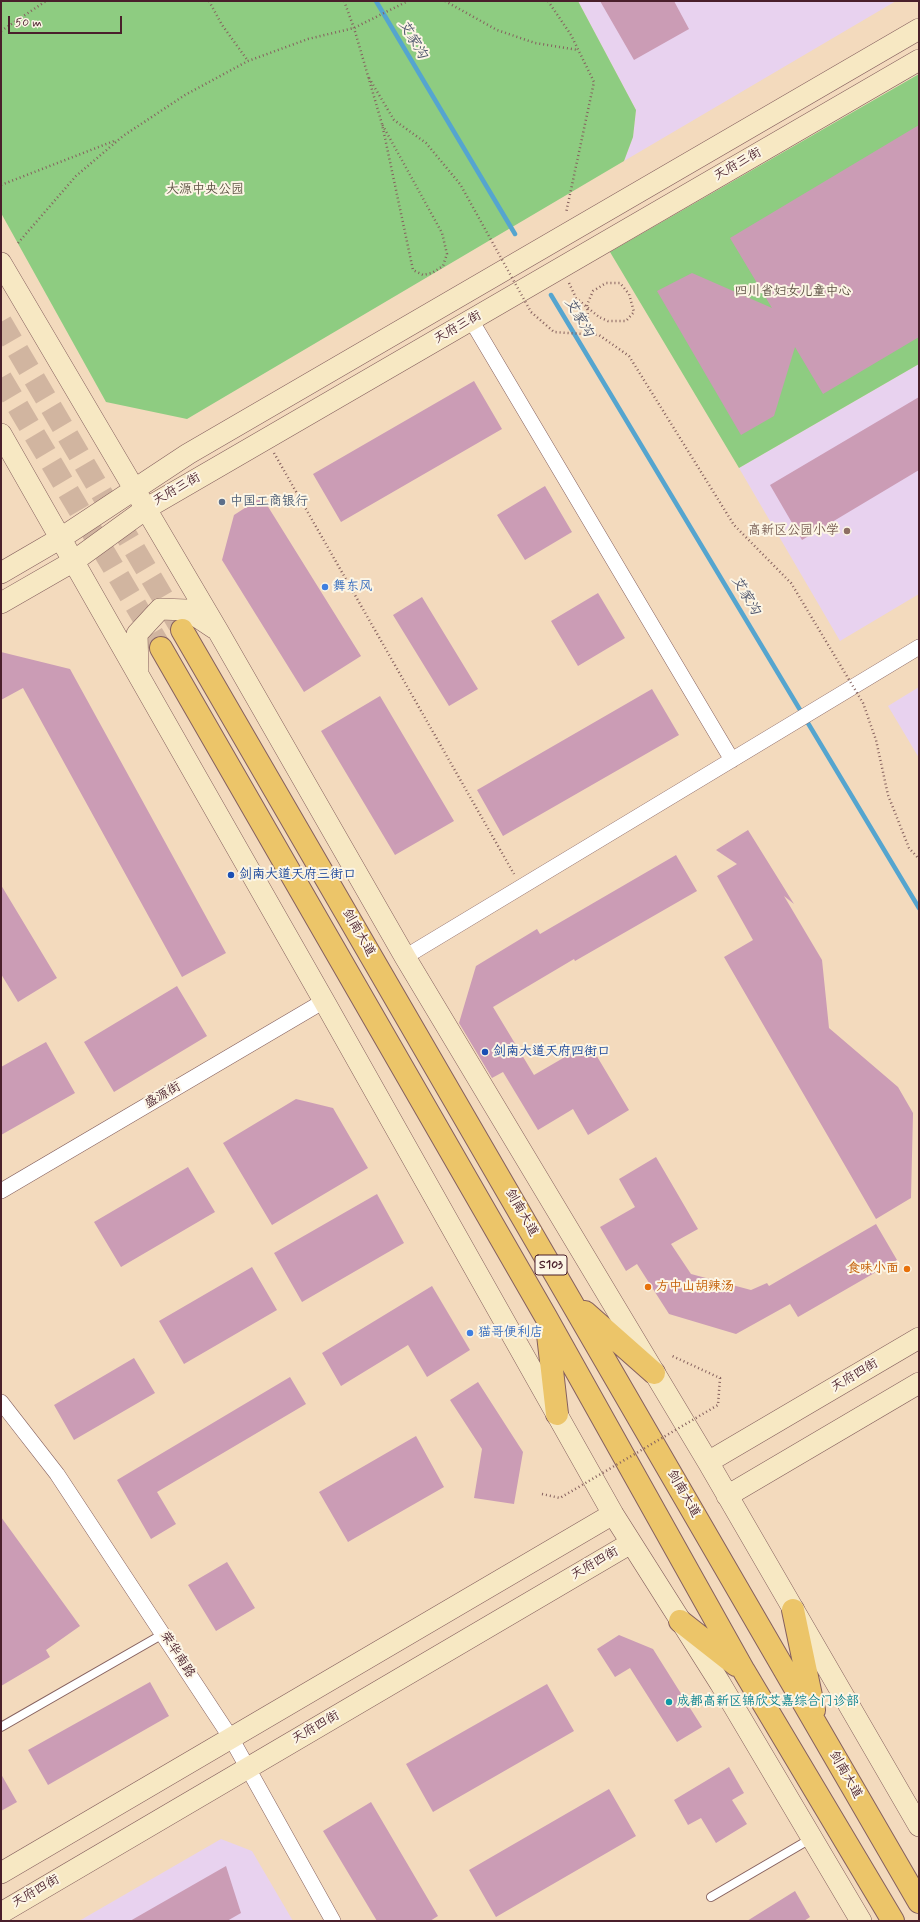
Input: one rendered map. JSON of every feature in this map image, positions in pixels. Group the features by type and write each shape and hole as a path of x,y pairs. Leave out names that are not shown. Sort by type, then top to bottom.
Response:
{"highway":[{"name":"剑南大道","path":"182,630 572,1300 919,1902"},
{"name":"S103","path":"161,648 546,1317 744,1671 893,1921"},
{"path":"572,1300 654,1373"},
{"path":"546,1317 557,1414"},
{"path":"793,1610 818,1728"},
{"path":"680,1621 744,1671"}],"main road":[{"name":"天府三街","path":"1,573 61,538 188,454 919,29"},
{"name":"天府三街","path":"1,603 74,561 147,508 919,60"},
{"path":"1,263 133,489 147,508 404,957 708,1462 919,1826"},
{"path":"1,434 138,673 613,1514 720,1683 861,1921"},
{"path":"138,673 137,634 160,609 187,610 218,631"},
{"name":"天府四街","path":"708,1462 919,1338"},
{"path":"727,1496 919,1383"},
{"path":"1,1873 613,1514"},
{"name":"天府四街","path":"1,1913 631,1543"}],"street":[{"path":"471,320 732,760"},
{"path":"404,957 919,647"},
{"name":"盛源街","path":"1,1191 324,1002"},
{"name":"荣华南路","path":"1,1402 57,1474 231,1738 333,1921"}],"lane":[{"path":"1,1727 163,1634"},
{"path":"711,1897 812,1838"}],"path":[{"path":"1,31 46,1"},
{"path":"209,1 222,25 248,61"},
{"path":"344,1 354,28 382,124 413,270 422,275 432,274 442,266 447,254 442,234 382,124"},
{"path":"18,243 76,176 118,140 185,95 248,61 308,39 354,28 408,1"},
{"path":"445,1 497,30 535,43 578,50"},
{"path":"548,1 571,35 594,82 561,237"},
{"path":"369,78 394,120 426,143 460,184 531,312 554,332 599,334 629,356 734,525 791,583 863,703 876,740 888,795 909,848 919,859"},
{"path":"1,185 118,140"},
{"path":"562,267 576,298 599,317 608,321 626,321 634,312 629,294 620,283 606,283 593,291 587,305 589,334"},
{"path":"266,438 521,886"},
{"path":"542,1494 560,1498 718,1405 720,1378 670,1355"}],"shaded area":[{"path":"578,1 896,1 624,161 633,137 636,110"},
{"name":"高新区公园小学","path":"919,364 919,594 840,641 739,468"},
{"path":"919,687 919,758 888,706"},
{"path":"221,1839 252,1851 293,1921 79,1921"}],"green space":[{"name":"大源中央公园","path":"1,1 578,1 636,110 633,137 624,161 187,419 106,402 1,213"},
{"name":"四川省妇女儿童中心","path":"919,74 919,364 739,468 610,252"}],"building":[{"path":"600,1 674,1 689,29 634,60"},
{"path":"919,125 919,337 823,394 795,347 774,416 741,435 657,291 692,273 772,308 730,238"},
{"path":"474,381 502,429 341,522 313,474"},
{"path":"919,397 919,470 802,540 770,485"},
{"path":"545,486 572,532 525,560 497,515"},
{"path":"262,497 361,656 304,692 222,560 234,515"},
{"path":"598,593 625,638 578,666 551,621"},
{"path":"422,597 478,689 449,706 393,615"},
{"path":"1,652 70,669 226,953 182,977 23,688 1,700"},
{"path":"652,689 679,735 503,836 477,790"},
{"path":"380,696 454,821 395,855 321,731"},
{"path":"748,830 794,904 784,896 822,960 829,1028 898,1087 913,1113 911,1198 876,1219 724,957 753,940 717,876 737,864 716,850"},
{"path":"676,855 697,891 575,961 574,959 493,1007 534,1075 589,1043 629,1110 588,1135 573,1109 538,1130 503,1072 492,1078 459,1023 476,966 537,929 540,934"},
{"path":"1,885 57,978 18,1002 1,974"},
{"path":"177,986 207,1036 114,1092 84,1042"},
{"path":"46,1042 75,1093 1,1135 1,1067"},
{"path":"296,1099 333,1108 368,1168 272,1225 223,1143"},
{"path":"656,1157 698,1229 671,1244 691,1274 751,1290 767,1283 769,1286 876,1224 897,1260 798,1317 790,1304 736,1334 669,1314 637,1264 626,1271 600,1227 635,1207 619,1179"},
{"path":"188,1167 215,1212 121,1267 94,1222"},
{"path":"377,1194 404,1243 302,1302 274,1253"},
{"path":"252,1267 277,1310 184,1364 159,1321"},
{"path":"432,1286 470,1350 427,1377 408,1345 341,1386 322,1353"},
{"path":"134,1358 155,1393 74,1440 54,1405"},
{"path":"290,1377 306,1404 157,1492 176,1524 151,1539 117,1480"},
{"path":"478,1382 523,1452 514,1504 474,1498 482,1449 450,1400"},
{"path":"416,1436 444,1487 348,1542 319,1492"},
{"path":"1,1517 80,1626 46,1650 50,1657 1,1686"},
{"path":"227,1562 255,1608 216,1631 188,1585"},
{"name":"成都高新区锦欣艾嘉综合门诊部","path":"619,1635 653,1649 702,1727 677,1742 630,1668 615,1677 597,1649"},
{"path":"150,1682 169,1716 48,1785 28,1750"},
{"path":"547,1684 574,1731 433,1812 406,1764"},
{"path":"729,1767 744,1793 732,1800 747,1824 716,1843 701,1818 688,1825 674,1800"},
{"path":"1,1774 17,1802 1,1811"},
{"path":"609,1789 636,1836 496,1917 469,1870"},
{"path":"371,1802 438,1916 430,1921 377,1921 323,1831"},
{"path":"226,1866 241,1913 227,1921 130,1921"},
{"path":"795,1891 810,1917 804,1921 747,1921"}],"waterway":[{"name":"艾家沟","path":"376,1 515,234"},
{"name":"艾家沟","path":"551,295 919,908"}],"tunnel":[{"path":"1,322 179,625"},
{"path":"1,378 161,648"}],"place":[{"name":"中国工商银行","path":"222,502"},
{"name":"高新区公园小学","path":"847,531"},
{"name":"舞东风","path":"325,587"},
{"name":"剑南大道天府三街口","path":"231,875"},
{"name":"剑南大道天府四街口","path":"485,1052"},
{"name":"食味小面","path":"907,1269"},
{"name":"方中山胡辣汤","path":"648,1287"},
{"name":"猫哥便利店","path":"470,1333"},
{"name":"成都高新区锦欣艾嘉综合门诊部","path":"669,1702"}]}
